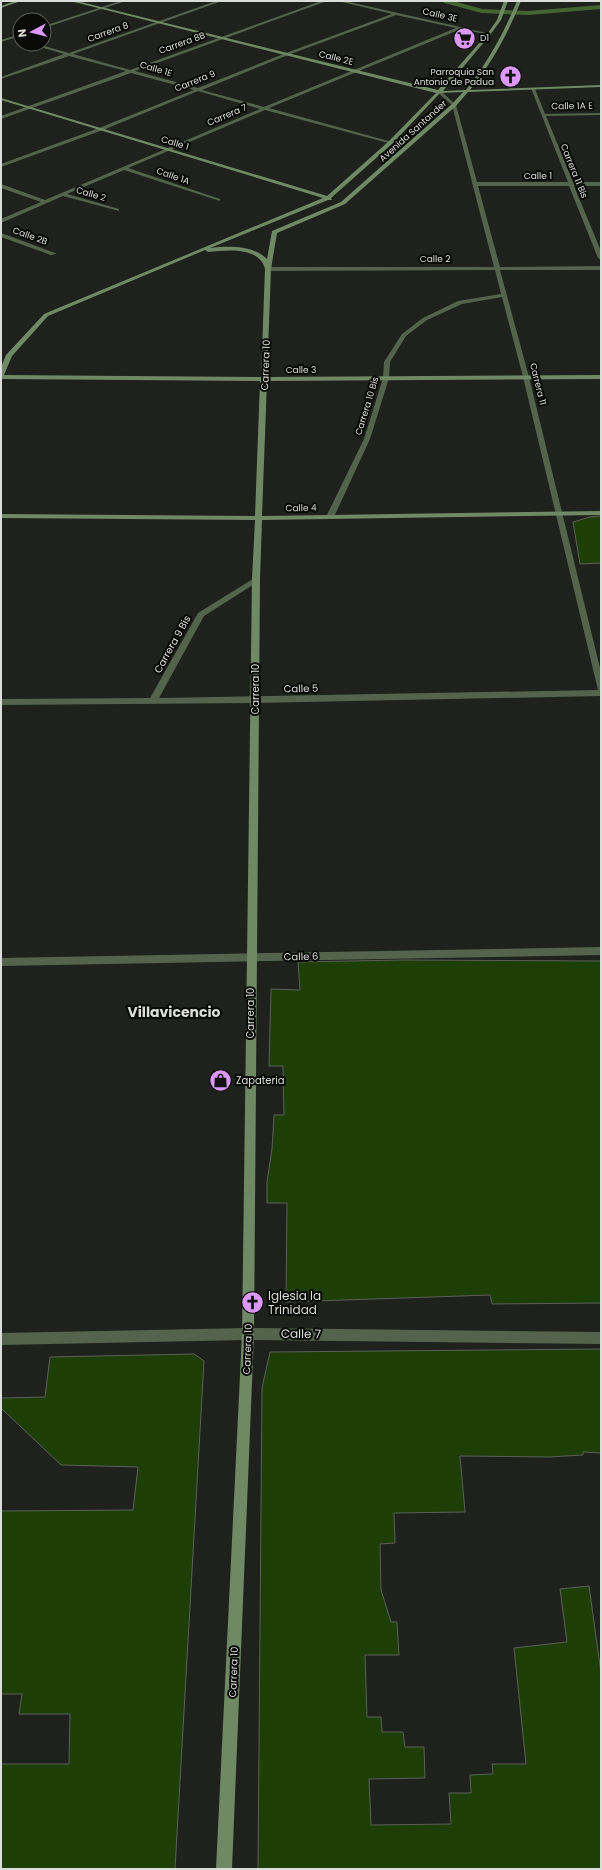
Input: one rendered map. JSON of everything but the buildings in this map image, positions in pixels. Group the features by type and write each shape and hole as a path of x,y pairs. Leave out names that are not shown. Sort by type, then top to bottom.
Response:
{"main road":[{"path":"1,7 19,1"},
{"name":"Calle 2E","path":"72,1 439,92 601,86"},
{"name":"Avenida Santander","path":"328,198 390,143 439,92 489,34 499,20 506,1"},
{"name":"Avenida Santander","path":"343,203 468,91 512,20 519,1"},
{"name":"Calle 1","path":"1,99 343,203"},
{"path":"1,376 9,355 46,315 186,255 328,198"},
{"name":"Carrera 10","path":"224,1869 248,1334 251,957 256,700 256,579 268,269 274,232 343,203"},
{"path":"186,255 212,250 239,249 258,254 265,259 268,264 268,269"},
{"name":"Calle 3","path":"1,376 264,379 601,377"},
{"name":"Calle 4","path":"1,516 258,518 558,512 601,513"}],"street":[{"path":"52,24 124,1"},
{"name":"Carrera 8","path":"1,78 220,1"},
{"name":"Carrera 8B","path":"1,118 221,37 325,1"},
{"name":"Calle 3E","path":"340,1 489,34"},
{"name":"Carrera 9","path":"1,166 102,129 197,89 397,13"},
{"name":"Carrera 7","path":"1,221 61,194 265,108 460,28"},
{"path":"1,35 11,38"},
{"path":"1,41 11,38"},
{"name":"Calle 1E","path":"52,50 131,70 390,143"},
{"name":"Carrera 11 Bis","path":"533,89 601,258"},
{"path":"439,92 454,105"},
{"name":"Carrera 11","path":"454,105 526,377 601,689"},
{"name":"Calle 1A E","path":"543,115 601,114"},
{"name":"Calle 1A","path":"123,168 218,200"},
{"name":"Calle 1","path":"474,184 601,184"},
{"path":"1,186 46,202"},
{"name":"Calle 2","path":"61,194 117,210"},
{"name":"Calle 2B","path":"1,235 53,254"},
{"name":"Calle 2","path":"268,269 601,268"},
{"name":"Carrera 10 Bis","path":"330,517 367,439 386,378 387,362 404,335 425,318 460,302 504,295"},
{"name":"Carrera 9 Bis","path":"154,699 201,615 256,579"},
{"name":"Calle 5","path":"1,702 154,699 256,700 601,693"},
{"name":"Calle 6","path":"1,962 601,951"},
{"name":"Calle 7","path":"1,1340 248,1334 601,1338"}],"waterway":[{"path":"445,1 482,11 528,13 601,7"}],"place":[{"name":"D1","path":"464,38"},
{"name":"Parroquia San Antonio de Padua","path":"510,77"},
{"name":"Zapateria","path":"221,1080"},
{"name":"Iglesia la Trinidad","path":"252,1303"}],"district":[{"name":"Villavicencio","path":"174,1012"}]}
